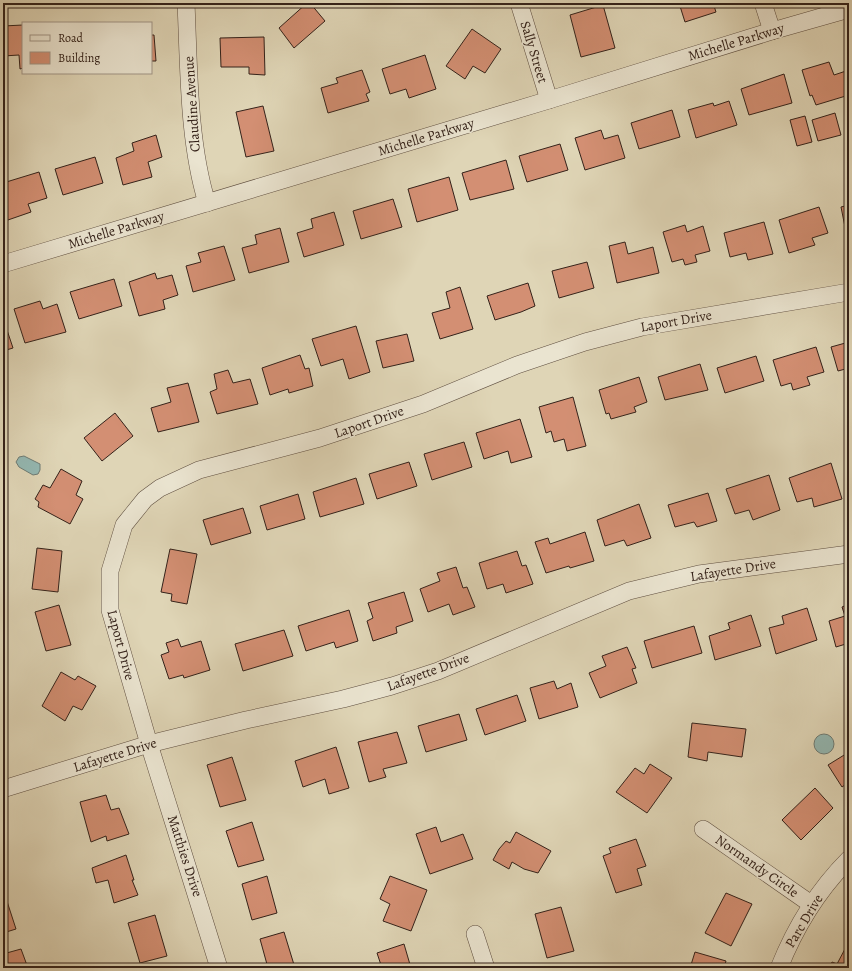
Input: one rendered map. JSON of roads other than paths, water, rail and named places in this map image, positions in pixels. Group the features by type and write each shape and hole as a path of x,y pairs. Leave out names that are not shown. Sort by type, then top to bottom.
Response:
{"street":[{"name":"Claudine Avenue","path":"186,3 193,131 196,158 207,203"},
{"name":"Sally Street","path":"519,3 549,100"},
{"path":"763,3 772,31"},
{"name":"Michelle Parkway","path":"3,264 849,9"},
{"name":"Laport Drive","path":"149,744 110,610 110,571 124,525 145,499 160,488 199,470 320,438 423,404 517,365 585,342 642,327 849,292"},
{"name":"Lafayette Drive","path":"3,789 149,744 246,720 344,700 392,686 438,671 629,591 699,574 849,554"},
{"name":"Matthies Drive","path":"149,744 219,968"},
{"name":"Normandy Circle","path":"703,829 812,904"},
{"name":"Parc Drive","path":"779,968 788,946 812,904 849,859"},
{"path":"475,934 486,968"}],"water":[{"path":"24,456 40,464 38,474 33,475 19,467 16,462 19,457"},
{"path":"824,734 831,737 834,744 831,751 824,754 817,751 814,744 817,737"}]}
